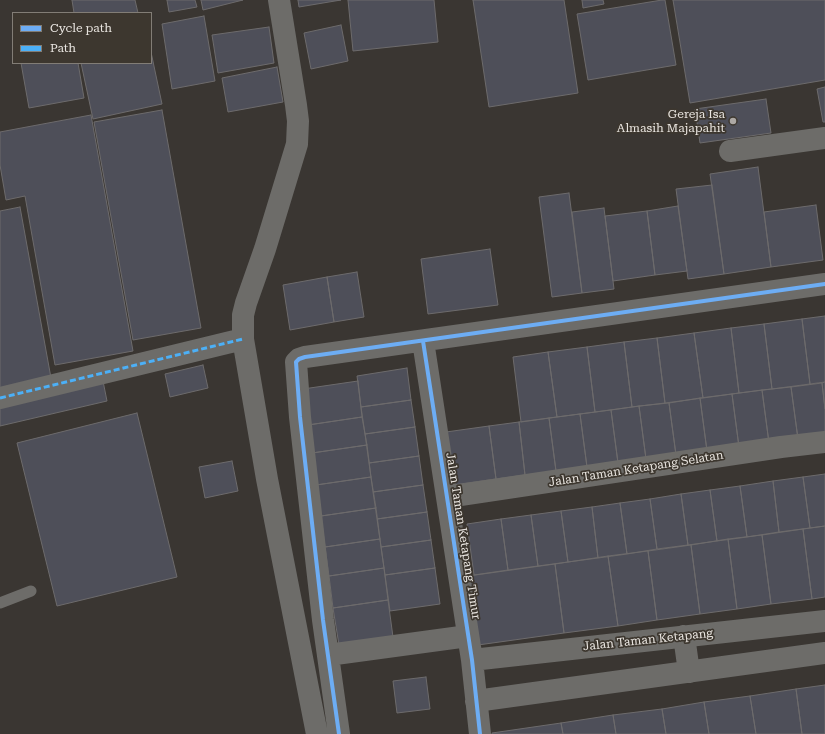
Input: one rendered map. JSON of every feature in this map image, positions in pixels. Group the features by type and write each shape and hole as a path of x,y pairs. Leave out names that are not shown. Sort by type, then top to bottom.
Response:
{"street":[{"path":"279,0 296,105 298,121 297,144 265,249 246,303 243,315 243,339 267,479 317,734"},
{"path":"730,151 825,138"},
{"path":"339,734 323,620 300,417 295,366 299,359 825,284"},
{"path":"0,398 243,339"},
{"name":"Jalan Taman Ketapang Timur","path":"423,341 472,660 476,701 475,733"},
{"name":"Jalan Taman Ketapang Selatan","path":"447,497 773,448 825,442"},
{"name":"Jalan Taman Ketapang","path":"472,660 825,621"},
{"path":"730,631 734,666"},
{"path":"328,655 468,636"},
{"path":"684,636 689,672"},
{"path":"476,701 825,653"}],"lane":[{"path":"0,603 31,591"}],"building":[{"path":"72,0 135,0 138,12 74,12"},
{"path":"167,0 195,0 197,7 169,12"},
{"path":"201,0 243,0 203,10"},
{"path":"298,0 341,0 299,7"},
{"path":"348,0 434,0 438,42 353,51"},
{"path":"473,0 564,0 578,93 489,107"},
{"path":"582,0 603,0 604,4 583,8"},
{"path":"665,0 676,65 588,80 577,14"},
{"path":"673,0 825,0 825,80 690,103"},
{"path":"204,16 215,81 172,89 162,24"},
{"path":"341,25 348,61 311,69 304,33"},
{"path":"269,27 274,63 218,73 212,35"},
{"path":"152,57 162,104 93,119 81,64 152,64"},
{"path":"21,64 78,64 84,98 29,108"},
{"path":"277,67 283,102 228,112 222,78"},
{"path":"825,87 825,122 823,122 817,89"},
{"name":"Gereja Isa Almasih Majapahit","path":"766,99 771,133 700,143 695,109"},
{"path":"162,110 201,328 133,340 94,122"},
{"path":"91,115 133,351 55,365 25,196 6,200 0,165 0,132"},
{"path":"758,167 771,267 724,274 710,174"},
{"path":"712,185 724,274 688,279 676,189"},
{"path":"569,193 582,293 552,297 539,197"},
{"path":"816,205 823,260 771,267 764,212"},
{"path":"678,206 687,271 655,275 647,211"},
{"path":"20,207 51,378 0,388 0,211"},
{"path":"604,208 614,289 582,293 572,212"},
{"path":"647,211 655,275 613,281 605,216"},
{"path":"490,249 498,305 428,314 421,259"},
{"path":"357,272 364,317 334,322 327,277"},
{"path":"327,277 334,322 290,330 283,285"},
{"path":"825,316 825,382 810,384 802,319"},
{"path":"802,319 810,384 772,389 764,324"},
{"path":"764,324 772,389 739,393 731,328"},
{"path":"731,328 739,393 703,398 694,333"},
{"path":"694,333 703,398 665,403 657,338"},
{"path":"657,338 665,403 632,407 624,342"},
{"path":"624,342 632,407 595,412 587,347"},
{"path":"587,347 595,412 557,417 548,352"},
{"path":"548,352 557,417 521,422 513,357"},
{"path":"203,365 208,388 170,397 165,374"},
{"path":"407,368 411,400 361,407 357,376"},
{"path":"103,381 107,401 0,426 0,405"},
{"path":"358,381 362,417 308,425 303,389"},
{"path":"825,382 825,409 822,383"},
{"path":"822,383 825,409 825,436 798,439 791,387"},
{"path":"791,387 798,439 769,443 762,390"},
{"path":"762,390 769,443 739,447 732,394"},
{"path":"732,394 739,447 707,451 700,398"},
{"path":"700,398 707,451 676,455 669,403"},
{"path":"411,400 415,427 365,434 361,407"},
{"path":"669,403 676,455 646,459 639,406"},
{"path":"639,406 646,459 618,463 611,410"},
{"path":"611,410 618,463 587,467 580,414"},
{"path":"137,413 177,577 57,606 17,443"},
{"path":"580,414 587,467 556,471 549,418"},
{"path":"362,417 367,445 312,453 308,425"},
{"path":"549,418 556,471 525,475 519,422"},
{"path":"519,422 525,475 496,479 489,426"},
{"path":"489,426 496,479 453,485 446,432"},
{"path":"415,427 419,456 369,463 365,434"},
{"path":"367,445 371,477 316,485 312,453"},
{"path":"419,456 423,485 373,492 369,463"},
{"path":"232,461 238,491 205,498 199,467"},
{"path":"825,474 825,526 810,528 803,477"},
{"path":"371,477 376,508 321,516 316,485"},
{"path":"803,477 810,528 779,532 773,481"},
{"path":"773,481 779,532 747,537 740,486"},
{"path":"423,485 427,512 377,519 373,492"},
{"path":"740,486 747,537 717,541 710,490"},
{"path":"710,490 717,541 688,545 681,494"},
{"path":"681,494 688,545 657,549 650,499"},
{"path":"650,499 657,549 627,554 620,503"},
{"path":"620,503 627,554 598,558 592,507"},
{"path":"592,507 598,558 568,562 561,511"},
{"path":"376,508 380,539 325,547 321,516"},
{"path":"561,511 568,562 538,566 531,515"},
{"path":"427,512 431,540 381,547 377,519"},
{"path":"531,515 538,566 508,570 501,519"},
{"path":"501,519 508,570 474,575 467,524"},
{"path":"825,526 825,597 812,599 803,529"},
{"path":"803,529 812,599 771,604 762,535"},
{"path":"762,535 771,604 737,609 728,539"},
{"path":"380,539 384,568 329,576 325,547"},
{"path":"728,539 737,609 700,614 691,545"},
{"path":"431,540 435,568 385,575 381,547"},
{"path":"691,545 700,614 657,620 648,551"},
{"path":"648,551 657,620 618,626 608,556"},
{"path":"608,556 618,626 564,633 555,564"},
{"path":"555,564 564,633 478,645 468,576"},
{"path":"384,568 388,600 333,608 329,576"},
{"path":"435,568 440,604 390,611 385,575"},
{"path":"388,600 393,637 339,645 333,608"},
{"path":"426,677 430,709 397,713 393,681"},
{"path":"825,685 825,734 802,734 796,689"},
{"path":"796,689 802,734 756,734 750,696"},
{"path":"750,696 756,734 709,734 704,702"},
{"path":"704,702 709,734 666,734 662,709"},
{"path":"662,709 666,734 616,734 613,715"},
{"path":"613,715 616,734 563,734 561,723"},
{"path":"561,723 563,734 492,734 492,733"}],"marked path":[{"path":"0,398 243,339"}],"cycle path":[{"path":"339,734 323,620 300,417 296,362 299,359 825,284"},
{"path":"423,341 472,660 480,734"}],"place":[{"name":"Gereja Isa Almasih Majapahit","path":"733,121"}]}
